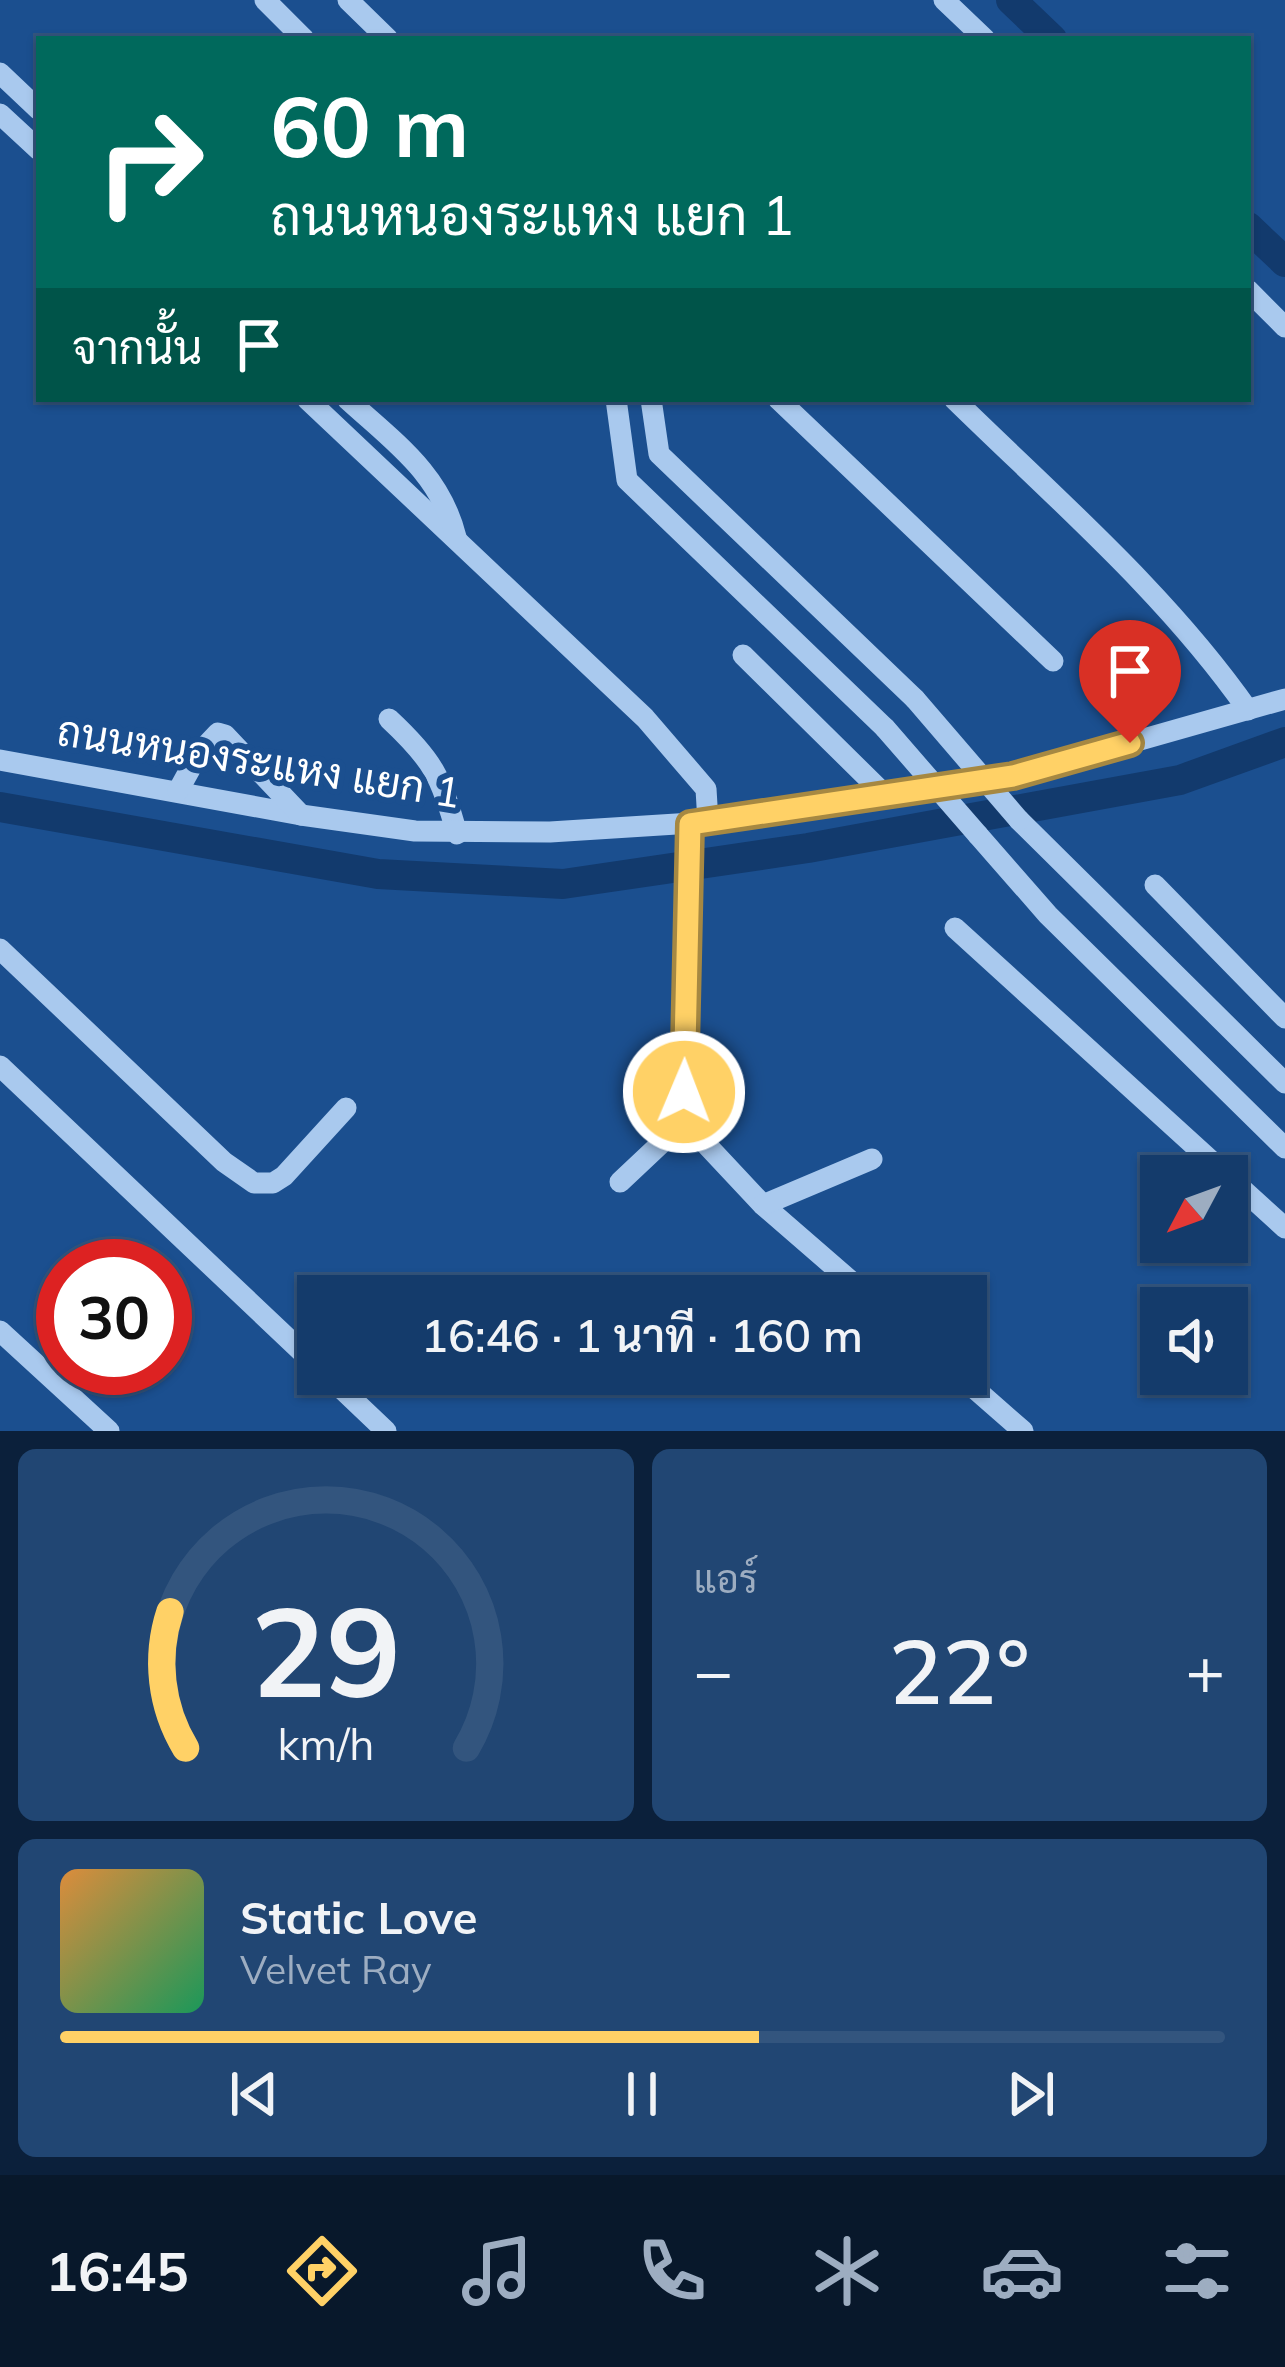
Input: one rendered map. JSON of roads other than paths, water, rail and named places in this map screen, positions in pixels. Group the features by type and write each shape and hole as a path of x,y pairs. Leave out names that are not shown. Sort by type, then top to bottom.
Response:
{"street":[{"path":"265,0 301,36"},
{"path":"348,0 385,36"},
{"path":"944,0 983,36"},
{"path":"0,73 36,107"},
{"path":"0,114 36,147"},
{"path":"1251,293 1285,326"},
{"path":"310,402 645,718 706,789 689,864 684,1092 688,1118 703,1141 763,1205 844,1275"},
{"path":"350,402 431,477 448,505 456,538"},
{"path":"616,402 627,480 886,728 1048,915 1285,1148"},
{"path":"651,402 659,454 915,699 1019,820 1285,1083"},
{"path":"781,402 1053,661"},
{"path":"957,402 1168,607 1248,710"},
{"path":"743,655 883,793"},
{"name":"ถนนหนองระแหง แยก 1","path":"0,760 301,815 457,834 699,823 1013,776 1285,699"},
{"path":"389,719 428,756 457,834"},
{"path":"178,791 199,753 218,733 301,815"},
{"path":"1154,885 1285,1018"},
{"path":"955,928 1285,1228"},
{"path":"0,949 191,1134 254,1183 274,1183 284,1176 346,1108"},
{"path":"0,1066 297,1347"},
{"path":"620,1182 688,1118"},
{"path":"763,1205 872,1159"},
{"path":"0,1331 109,1431"},
{"path":"348,1395 386,1431"},
{"path":"982,1395 1023,1431"}],"waterway":[{"path":"1011,0 1049,36"},
{"path":"1251,230 1285,262"},
{"path":"0,807 378,874 563,884 808,848 1180,780 1285,742"}]}
